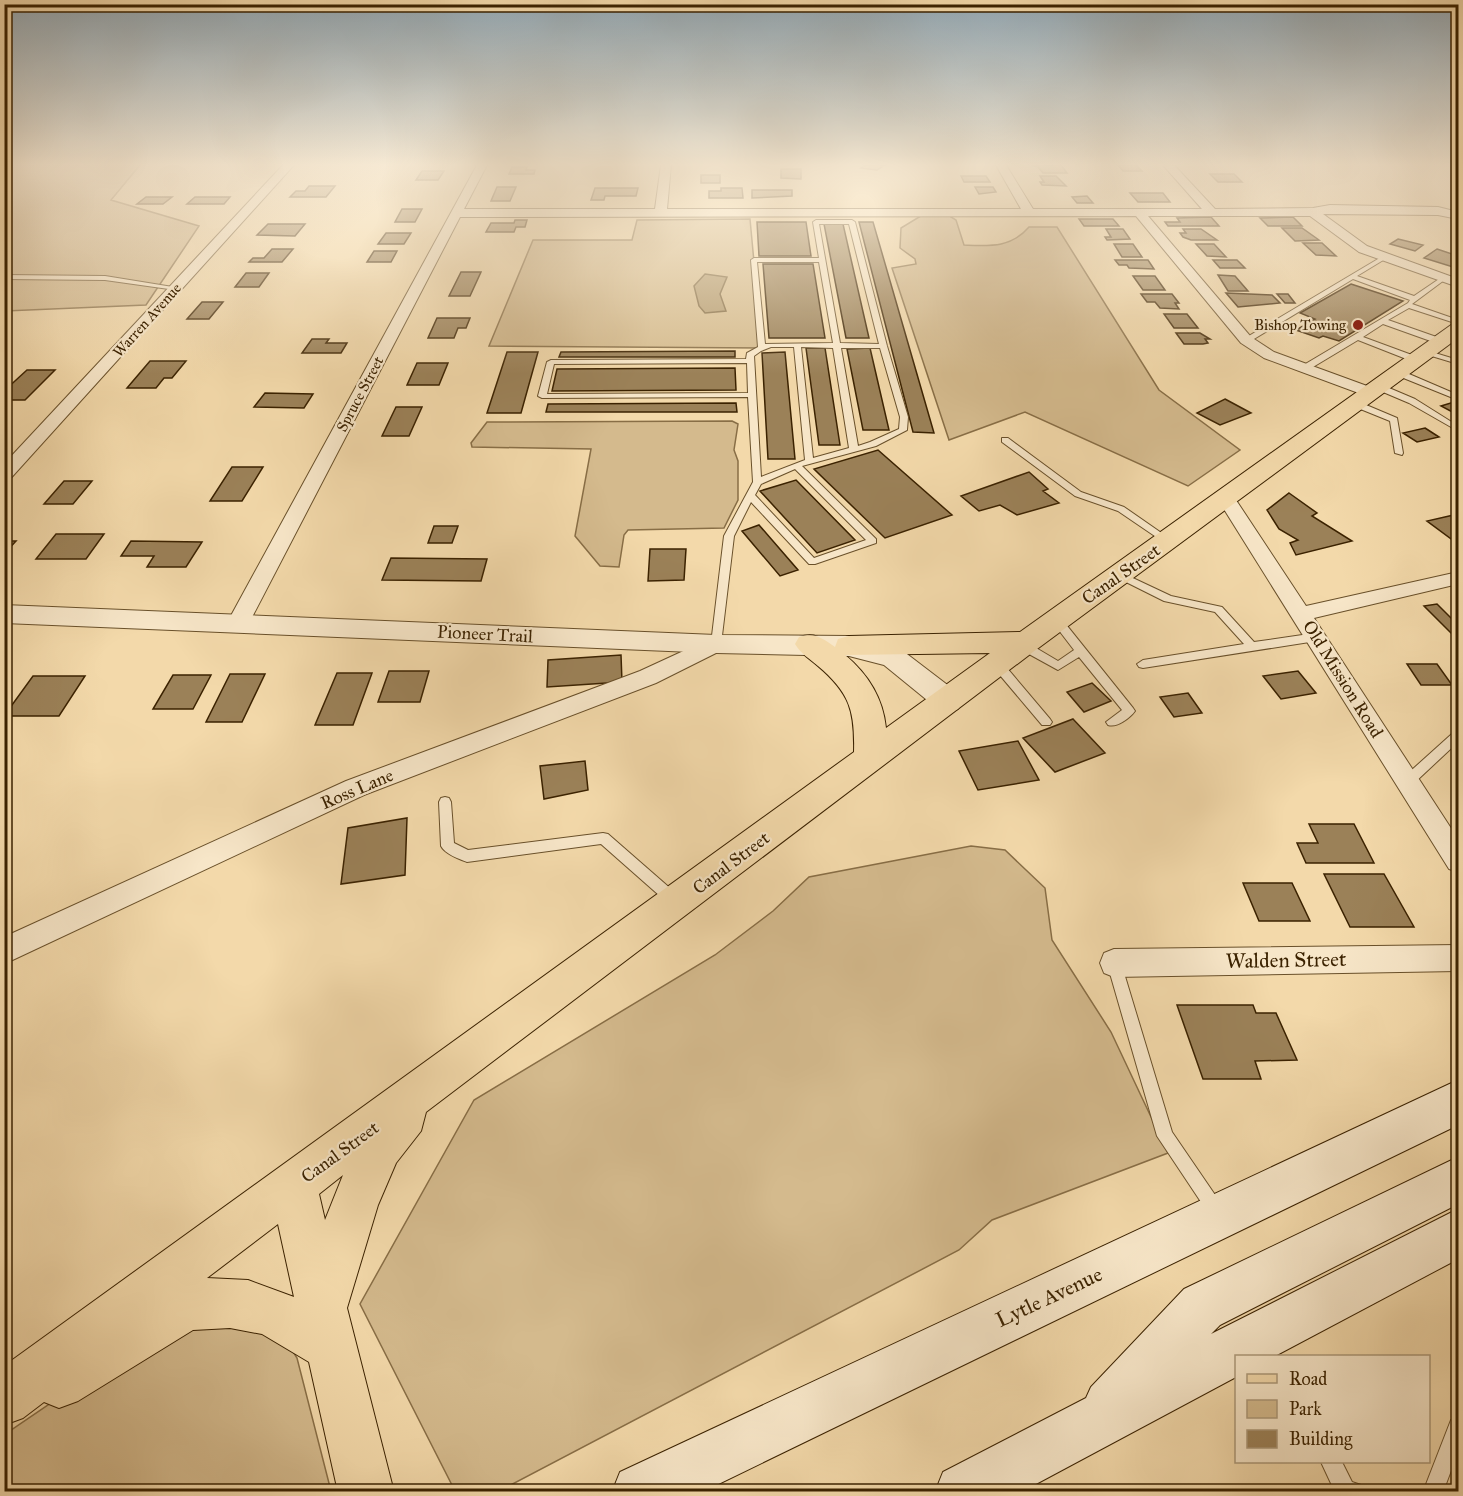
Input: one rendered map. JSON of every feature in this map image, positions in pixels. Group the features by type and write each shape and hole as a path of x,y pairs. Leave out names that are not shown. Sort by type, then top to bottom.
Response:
{"main road":[{"name":"Canal Street","path":"4,1400 870,760 1024,643 1429,351"},
{"path":"849,646 1024,643"},
{"path":"810,644 846,671 864,695 872,727 870,760"},
{"path":"327,1328 356,1200 380,1147 424,1090"},
{"name":"Lytle Avenue","path":"640,1491 1458,1102"},
{"path":"1095,1423 1202,1307 1458,1180"},
{"path":"293,1185 366,1491"},
{"path":"1248,1355 1268,1346 1458,1233"},
{"path":"4,1410 26,1402 186,1306 239,1302 327,1328"},
{"path":"963,1491 1095,1423 1235,1361"}],"street":[{"name":"Warren Avenue","path":"4,475 225,235"},
{"name":"Spruce Street","path":"238,623 444,235"},
{"path":"1158,235 1246,340 1269,355 1369,395"},
{"path":"1344,235 1363,249 1383,258 1458,284"},
{"name":"Old Mission Road","path":"1226,498 1458,861"},
{"path":"1302,614 1458,578"},
{"name":"Pioneer Trail","path":"4,614 716,644 849,646 893,658 948,701"},
{"name":"Ross Lane","path":"4,951 355,788 648,677 716,644"},
{"name":"Walden Street","path":"1114,963 1458,958"}],"lane":[{"path":"818,235 854,449"},
{"path":"757,482 796,465 854,449 893,436 903,430 904,417 883,346 855,235"},
{"path":"1246,340 1383,258"},
{"path":"762,348 754,260 822,260"},
{"path":"4,277 105,278 176,288"},
{"path":"1353,277 1415,299"},
{"path":"1305,368 1408,305 1443,278"},
{"path":"1408,305 1458,322"},
{"path":"1383,321 1429,351 1458,398"},
{"path":"1357,337 1429,351 1458,362"},
{"path":"797,345 809,461"},
{"path":"716,644 729,536 757,482 750,355 762,348 797,345 883,346"},
{"path":"751,361 550,362 542,396 753,395"},
{"path":"1369,395 1412,401 1458,429"},
{"path":"1369,395 1394,420 1399,453"},
{"path":"1005,440 1078,494 1121,509 1168,541"},
{"path":"750,495 812,562 873,541 796,465"},
{"path":"1120,574 1168,599 1218,609 1252,646"},
{"path":"1056,621 1129,711 1112,722"},
{"path":"1143,664 1316,637"},
{"path":"1024,643 1058,666 1080,651"},
{"path":"997,664 1046,722"},
{"path":"1407,781 1458,735"},
{"path":"445,802 448,846 467,856 603,838 677,903"},
{"path":"1114,963 1165,1136 1220,1215"},
{"path":"1433,1491 1458,1427"},
{"path":"1332,1463 1346,1491 1354,1491"}],"green space":[{"path":"5,235 193,235 146,305 5,311"},
{"path":"633,235 751,235 762,348 489,346 533,240 632,240"},
{"path":"901,235 961,235 964,245 983,246 1007,242 1021,235 1062,235 1159,390 1240,450 1188,486 1025,412 949,440 892,268 916,264 915,259 900,248"},
{"path":"732,421 738,424 734,450 738,461 738,500 724,528 628,530 624,535 619,567 600,566 575,536 591,449 472,447 471,443 487,422"},
{"path":"971,846 1005,850 1045,888 1052,940 1111,1032 1168,1153 992,1220 959,1250 499,1491 455,1491 360,1304 474,1100 715,955 773,911 809,877"},
{"path":"197,1313 281,1332 297,1358 331,1491 5,1491 4,1435 148,1337"}],"shaded area":[{"path":"705,274 727,277 720,294 726,311 705,313 699,306 694,286"}],"building":[{"path":"257,235 296,235 295,236"},
{"path":"385,235 410,235 404,244 378,244"},
{"path":"758,235 808,235 811,256 759,256"},
{"path":"826,235 845,235 869,338 846,338"},
{"path":"862,235 877,235 934,433 913,432"},
{"path":"1110,235 1127,235 1130,239 1107,240 1105,237 1111,237"},
{"path":"1181,235 1209,235 1217,240 1191,240"},
{"path":"1289,235 1312,235 1319,240 1295,241"},
{"path":"1398,239 1423,245 1415,251 1390,244"},
{"path":"1303,243 1322,243 1336,256 1316,255"},
{"path":"1114,244 1133,244 1142,257 1122,257"},
{"path":"1196,244 1214,244 1226,257 1207,256"},
{"path":"272,249 293,249 282,262 249,262 253,258 264,258"},
{"path":"1437,249 1458,256 1458,266 1453,267 1424,258"},
{"path":"374,251 397,251 391,262 367,262"},
{"path":"1115,260 1148,260 1154,269 1129,268 1127,265 1119,265"},
{"path":"1213,260 1237,260 1245,268 1220,268"},
{"path":"763,264 813,264 825,338 769,338"},
{"path":"461,272 481,272 470,296 449,296"},
{"path":"246,273 269,273 259,287 235,287"},
{"path":"1218,275 1235,276 1248,291 1228,291"},
{"path":"1133,276 1155,276 1165,290 1143,290"},
{"path":"1351,284 1403,301 1339,341 1323,336 1319,338 1296,330 1315,319 1300,313"},
{"path":"1226,293 1272,295 1280,303 1238,307"},
{"path":"1141,294 1172,294 1179,303 1175,303 1179,309 1160,308 1155,302 1147,302"},
{"path":"1277,294 1288,294 1295,303 1285,303"},
{"path":"202,302 223,302 209,319 187,319"},
{"path":"1164,314 1187,314 1198,328 1174,328"},
{"path":"437,318 470,318 466,328 458,328 454,338 428,338"},
{"path":"1176,333 1200,333 1210,339 1205,339 1208,343 1203,344 1184,344"},
{"path":"312,339 329,339 326,343 347,343 341,353 302,353"},
{"path":"806,348 825,348 840,445 819,445"},
{"path":"870,348 889,430 863,430 847,349"},
{"path":"735,351 735,357 559,357 561,352"},
{"path":"507,352 538,352 521,413 487,413"},
{"path":"785,352 795,459 768,459 762,353"},
{"path":"150,361 186,361 172,378 164,378 156,388 127,388"},
{"path":"417,363 448,363 439,385 407,385"},
{"path":"735,368 736,390 552,391 557,369"},
{"path":"27,370 55,370 25,400 4,400 4,391"},
{"path":"265,393 313,394 304,408 254,407"},
{"path":"1225,399 1251,413 1220,425 1197,413"},
{"path":"1454,402 1458,404 1458,415 1441,406"},
{"path":"736,403 737,412 546,412 548,404"},
{"path":"396,407 422,407 409,436 382,436"},
{"path":"1425,428 1439,437 1417,442 1403,433"},
{"path":"878,450 952,515 885,538 814,469"},
{"path":"232,467 263,467 242,501 210,501"},
{"path":"1029,472 1048,489 1043,491 1059,503 1017,515 1000,505 979,511 961,496"},
{"path":"796,480 855,540 817,553 760,491"},
{"path":"64,481 92,481 73,504 44,504"},
{"path":"1289,493 1317,513 1312,516 1352,541 1296,555 1290,543 1298,540 1279,529 1267,510"},
{"path":"1458,514 1458,544 1427,521"},
{"path":"759,525 798,570 780,576 742,531"},
{"path":"434,526 458,526 452,543 428,543"},
{"path":"56,534 104,534 86,559 36,559"},
{"path":"4,541 16,541 4,554"},
{"path":"131,541 202,542 186,567 147,567 154,556 121,556"},
{"path":"650,549 686,549 684,580 648,581"},
{"path":"391,558 487,559 481,581 382,580"},
{"path":"1437,604 1458,625 1458,633 1452,634 1424,606"},
{"path":"621,655 622,682 547,687 548,660"},
{"path":"1407,664 1437,664 1452,685 1421,685"},
{"path":"389,671 429,671 420,702 378,702"},
{"path":"1298,671 1316,693 1281,699 1263,676"},
{"path":"337,673 372,673 353,725 315,725"},
{"path":"230,674 265,674 242,722 206,722"},
{"path":"173,675 211,675 193,709 153,709"},
{"path":"33,676 85,676 59,716 4,716"},
{"path":"1092,683 1111,701 1084,712 1067,692"},
{"path":"1188,693 1202,713 1174,717 1160,697"},
{"path":"1073,719 1105,753 1055,772 1023,738"},
{"path":"1018,741 1039,780 978,790 959,751"},
{"path":"585,761 588,790 544,799 540,766"},
{"path":"407,818 405,875 341,884 348,828"},
{"path":"1309,824 1354,824 1374,863 1306,863 1297,843 1318,843"},
{"path":"1324,874 1384,874 1414,927 1350,927"},
{"path":"1243,883 1292,883 1310,921 1259,921"},
{"path":"1177,1005 1253,1005 1256,1013 1276,1013 1297,1060 1255,1061 1261,1079 1203,1079"}],"place":[{"name":"Bishop Towing","path":"1358,325"}]}
